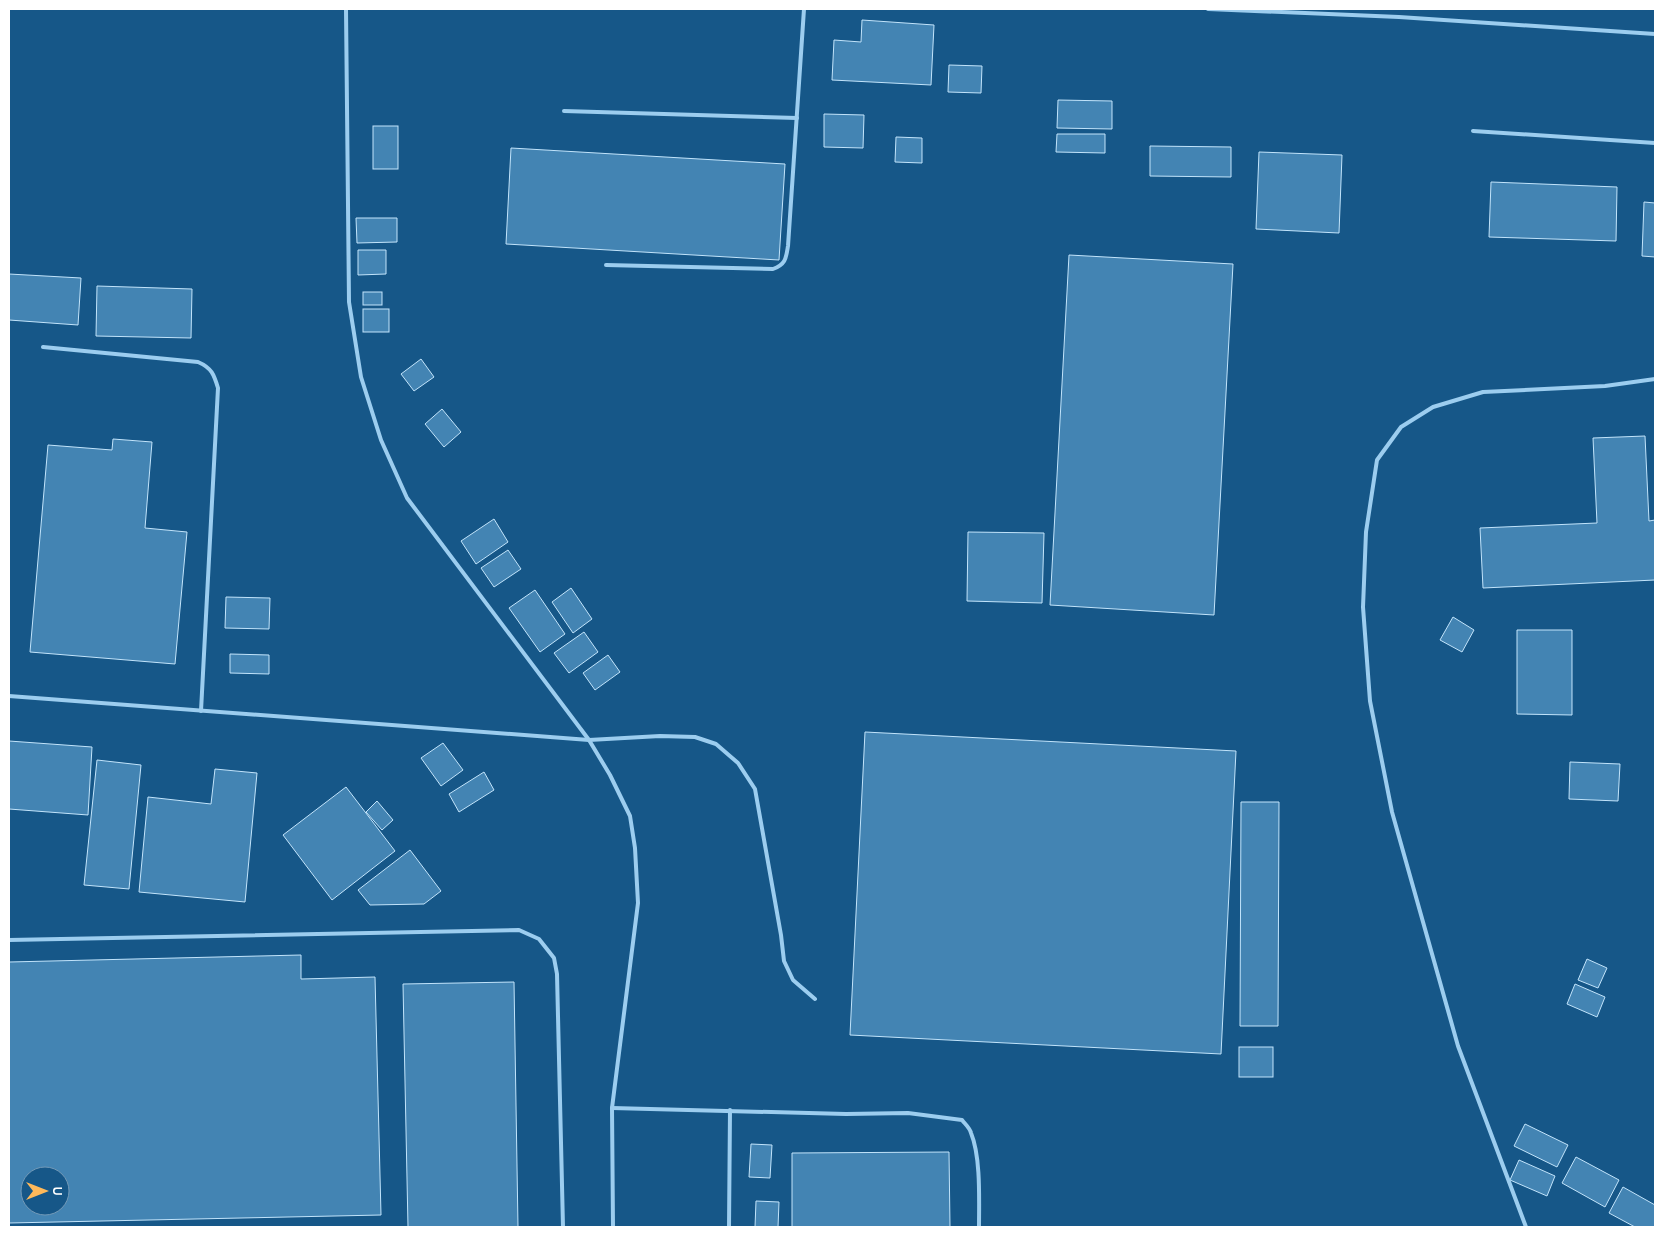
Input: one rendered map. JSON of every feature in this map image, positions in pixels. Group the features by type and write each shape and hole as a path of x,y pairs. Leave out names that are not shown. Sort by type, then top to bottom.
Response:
{"lane":[{"path":"346,9 349,302 361,377 381,440 407,498 589,740 610,775 630,816 636,848 638,903 612,1108 614,1227"},
{"path":"606,265 773,269 781,266 786,258 788,246 804,9"},
{"path":"1208,9 1399,17 1655,34"},
{"path":"564,111 797,118"},
{"path":"1472,131 1655,143"},
{"path":"43,346 198,362 207,366 214,374 218,388 201,711"},
{"path":"1526,1227 1458,1046 1392,812 1370,701 1363,607 1367,523 1377,460 1400,427 1433,407 1483,392 1605,386 1655,379"},
{"path":"9,696 589,740 660,736 695,737 716,744 738,763 755,788 784,961 793,980 814,999"},
{"path":"9,940 519,930 539,939 554,958 557,974 563,1227"},
{"path":"612,1108 846,1114 908,1113 962,1120 971,1131 976,1147 979,1227"},
{"path":"729,1227 730,1110"}],"building":[{"path":"862,20 934,25 931,85 832,80 834,40 861,42"},
{"path":"949,65 982,66 981,93 948,92"},
{"path":"1058,100 1112,101 1112,129 1057,128"},
{"path":"824,114 864,115 863,148 824,147"},
{"path":"373,126 398,126 398,169 373,169"},
{"path":"1057,134 1105,134 1105,153 1056,152"},
{"path":"896,137 922,138 922,163 895,162"},
{"path":"1150,146 1231,147 1231,177 1150,176"},
{"path":"511,148 785,164 779,260 506,244"},
{"path":"1259,152 1342,155 1339,233 1256,229"},
{"path":"1491,182 1617,187 1616,241 1489,237"},
{"path":"1644,202 1655,203 1655,257 1642,256"},
{"path":"356,218 397,218 397,242 357,243"},
{"path":"358,250 386,250 386,274 358,275"},
{"path":"1069,255 1233,264 1214,615 1050,605"},
{"path":"9,274 81,278 78,325 9,320"},
{"path":"97,286 192,289 191,338 96,336"},
{"path":"363,292 382,292 382,305 363,305"},
{"path":"363,309 389,309 389,332 363,332"},
{"path":"421,359 434,377 414,391 401,374"},
{"path":"442,409 461,432 444,447 425,424"},
{"path":"1645,436 1649,521 1655,520 1655,580 1483,588 1480,528 1597,523 1593,438"},
{"path":"113,439 152,442 145,528 187,532 175,664 30,652 48,445 112,450"},
{"path":"494,519 508,542 476,564 461,541"},
{"path":"968,532 1044,533 1042,603 967,601"},
{"path":"508,550 521,569 494,587 481,568"},
{"path":"571,588 592,619 573,633 552,602"},
{"path":"535,590 565,634 540,652 509,608"},
{"path":"226,597 270,598 269,629 225,628"},
{"path":"1453,617 1474,630 1462,652 1440,640"},
{"path":"1517,630 1572,630 1572,715 1517,714"},
{"path":"584,632 598,652 569,673 554,653"},
{"path":"230,654 269,655 269,674 230,673"},
{"path":"608,655 620,672 595,690 583,673"},
{"path":"865,732 1236,751 1221,1054 850,1035"},
{"path":"9,741 92,747 88,815 9,809"},
{"path":"443,743 463,770 441,786 421,758"},
{"path":"97,760 141,765 129,889 84,885"},
{"path":"1570,762 1620,764 1618,801 1569,799"},
{"path":"215,769 257,773 245,902 139,892 148,797 211,804"},
{"path":"484,772 494,790 459,812 449,794"},
{"path":"346,787 395,851 332,900 283,835"},
{"path":"377,801 393,820 382,830 366,812"},
{"path":"1241,802 1279,802 1278,1026 1240,1026"},
{"path":"410,850 441,891 424,904 370,905 358,890"},
{"path":"301,955 301,979 375,977 381,1215 9,1223 9,962"},
{"path":"1587,959 1607,968 1598,988 1578,980"},
{"path":"514,982 518,1227 408,1227 403,984"},
{"path":"1575,984 1605,997 1597,1017 1567,1004"},
{"path":"1239,1047 1273,1047 1273,1077 1239,1077"},
{"path":"1525,1124 1568,1145 1557,1167 1514,1146"},
{"path":"751,1144 772,1145 770,1178 749,1177"},
{"path":"949,1152 950,1227 792,1227 792,1153"},
{"path":"1576,1157 1619,1180 1605,1207 1562,1183"},
{"path":"1519,1160 1555,1176 1547,1196 1510,1180"},
{"path":"1623,1187 1655,1205 1655,1227 1635,1227 1609,1213"},
{"path":"756,1201 779,1202 778,1227 755,1227"}]}
